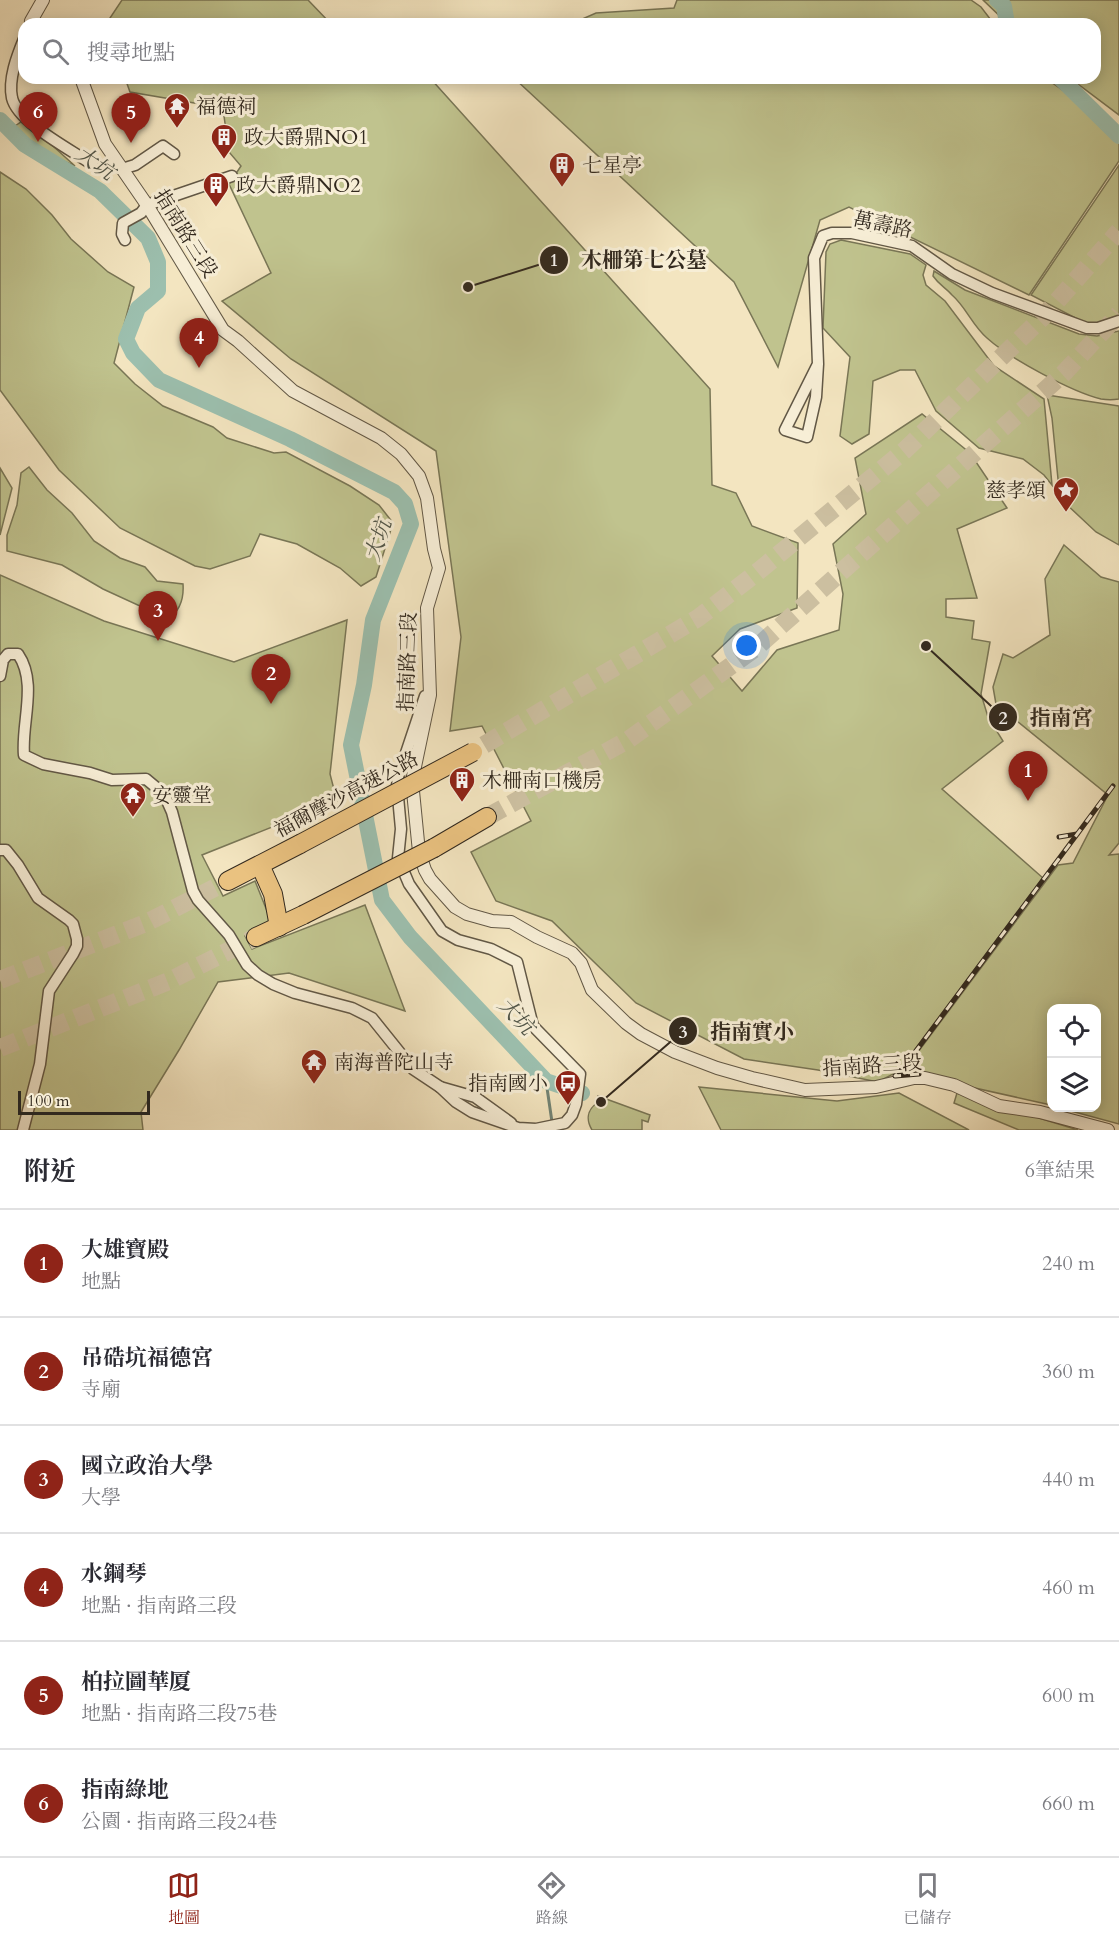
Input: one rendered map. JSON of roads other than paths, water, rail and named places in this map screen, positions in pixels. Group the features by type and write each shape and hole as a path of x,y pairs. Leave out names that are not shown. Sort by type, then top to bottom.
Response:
{"highway":[{"name":"福爾摩沙高速公路","path":"228,880 478,748"},
{"path":"256,938 434,848 487,817"},
{"path":"260,865 273,894 279,927"}],"street":[{"path":"34,18 43,0"},
{"path":"18,53 12,81 14,104 25,119 93,165"},
{"name":"指南路三段","path":"83,84 105,144 144,209 223,330 293,391 381,438 400,454 419,476 427,498 439,568 427,608 430,677 427,714 412,781 419,852 430,879 455,907 467,914 492,921 511,922 572,953 581,963 592,990 641,1034 675,1052 717,1068 796,1088 876,1087 914,1078 925,1078 954,1085 999,1106 1040,1112 1108,1130"},
{"path":"122,169 135,165 163,146 174,154"},
{"path":"125,240 122,234 123,223 144,209 232,176"},
{"name":"萬壽路","path":"818,364 785,430 807,437 816,397 818,364 814,258 823,236 832,233 852,233 912,246 952,274 982,288 1087,328 1098,328 1119,321"},
{"path":"0,676 3,660 8,654 18,654 24,664 28,694 22,741 24,755 43,764 90,773 112,780 146,779 164,794 172,812 193,891 198,900 229,935 252,970 273,984 295,993 352,1008 372,1018 412,1069 440,1087 475,1097 518,1128 536,1130 556,1126 566,1123 572,1115 576,1104 580,1074 533,1026 517,962 491,949 458,940 442,931 409,885 398,858 400,829 398,777 430,677"},
{"path":"0,850 6,850 40,901 73,924 77,939 77,946 73,954 50,991 40,1064 23,1130"}],"waterway":[{"path":"997,0 1004,6 1006,18"},
{"path":"1066,84 1119,136"},
{"name":"大坑","path":"0,120 25,145 100,191 148,238 158,262 158,291 138,308 126,339 133,353 159,380 290,439 394,492 405,504 411,524 373,620 364,685 351,745 382,900 410,937 546,1081 582,1093"},
{"path":"546,1081 552,1122"}],"tunnel":[{"path":"484,745 698,618 755,574 904,451 1043,317 1119,231"},
{"path":"487,817 628,740 757,647 1063,374 1119,314"},
{"path":"0,980 146,923 228,881"},
{"path":"0,1048 169,981 256,937"}],"railway":[{"path":"919,1074 895,1076 1113,786"},
{"path":"1059,837 1077,834"}],"place":[{"name":"福德祠","path":"177,129"},
{"name":"指南綠地","path":"38,142"},
{"name":"柏拉圖華厦","path":"131,143"},
{"name":"政大爵鼎NO1","path":"224,160"},
{"name":"七星亭","path":"562,188"},
{"name":"政大爵鼎NO2","path":"216,208"},
{"name":"木柵第七公墓","path":"468,287"},
{"name":"水鋼琴","path":"199,368"},
{"name":"慈孝頌","path":"1066,513"},
{"name":"國立政治大學","path":"158,641"},
{"name":"指南宮","path":"926,646"},
{"name":"吊硞坑福德宮","path":"271,704"},
{"name":"大雄寶殿","path":"1028,801"},
{"name":"木柵南口機房","path":"462,803"},
{"name":"安靈堂","path":"133,818"},
{"name":"南海普陀山寺","path":"314,1085"},
{"name":"指南實小","path":"601,1102"},
{"name":"指南國小","path":"568,1106"}]}
